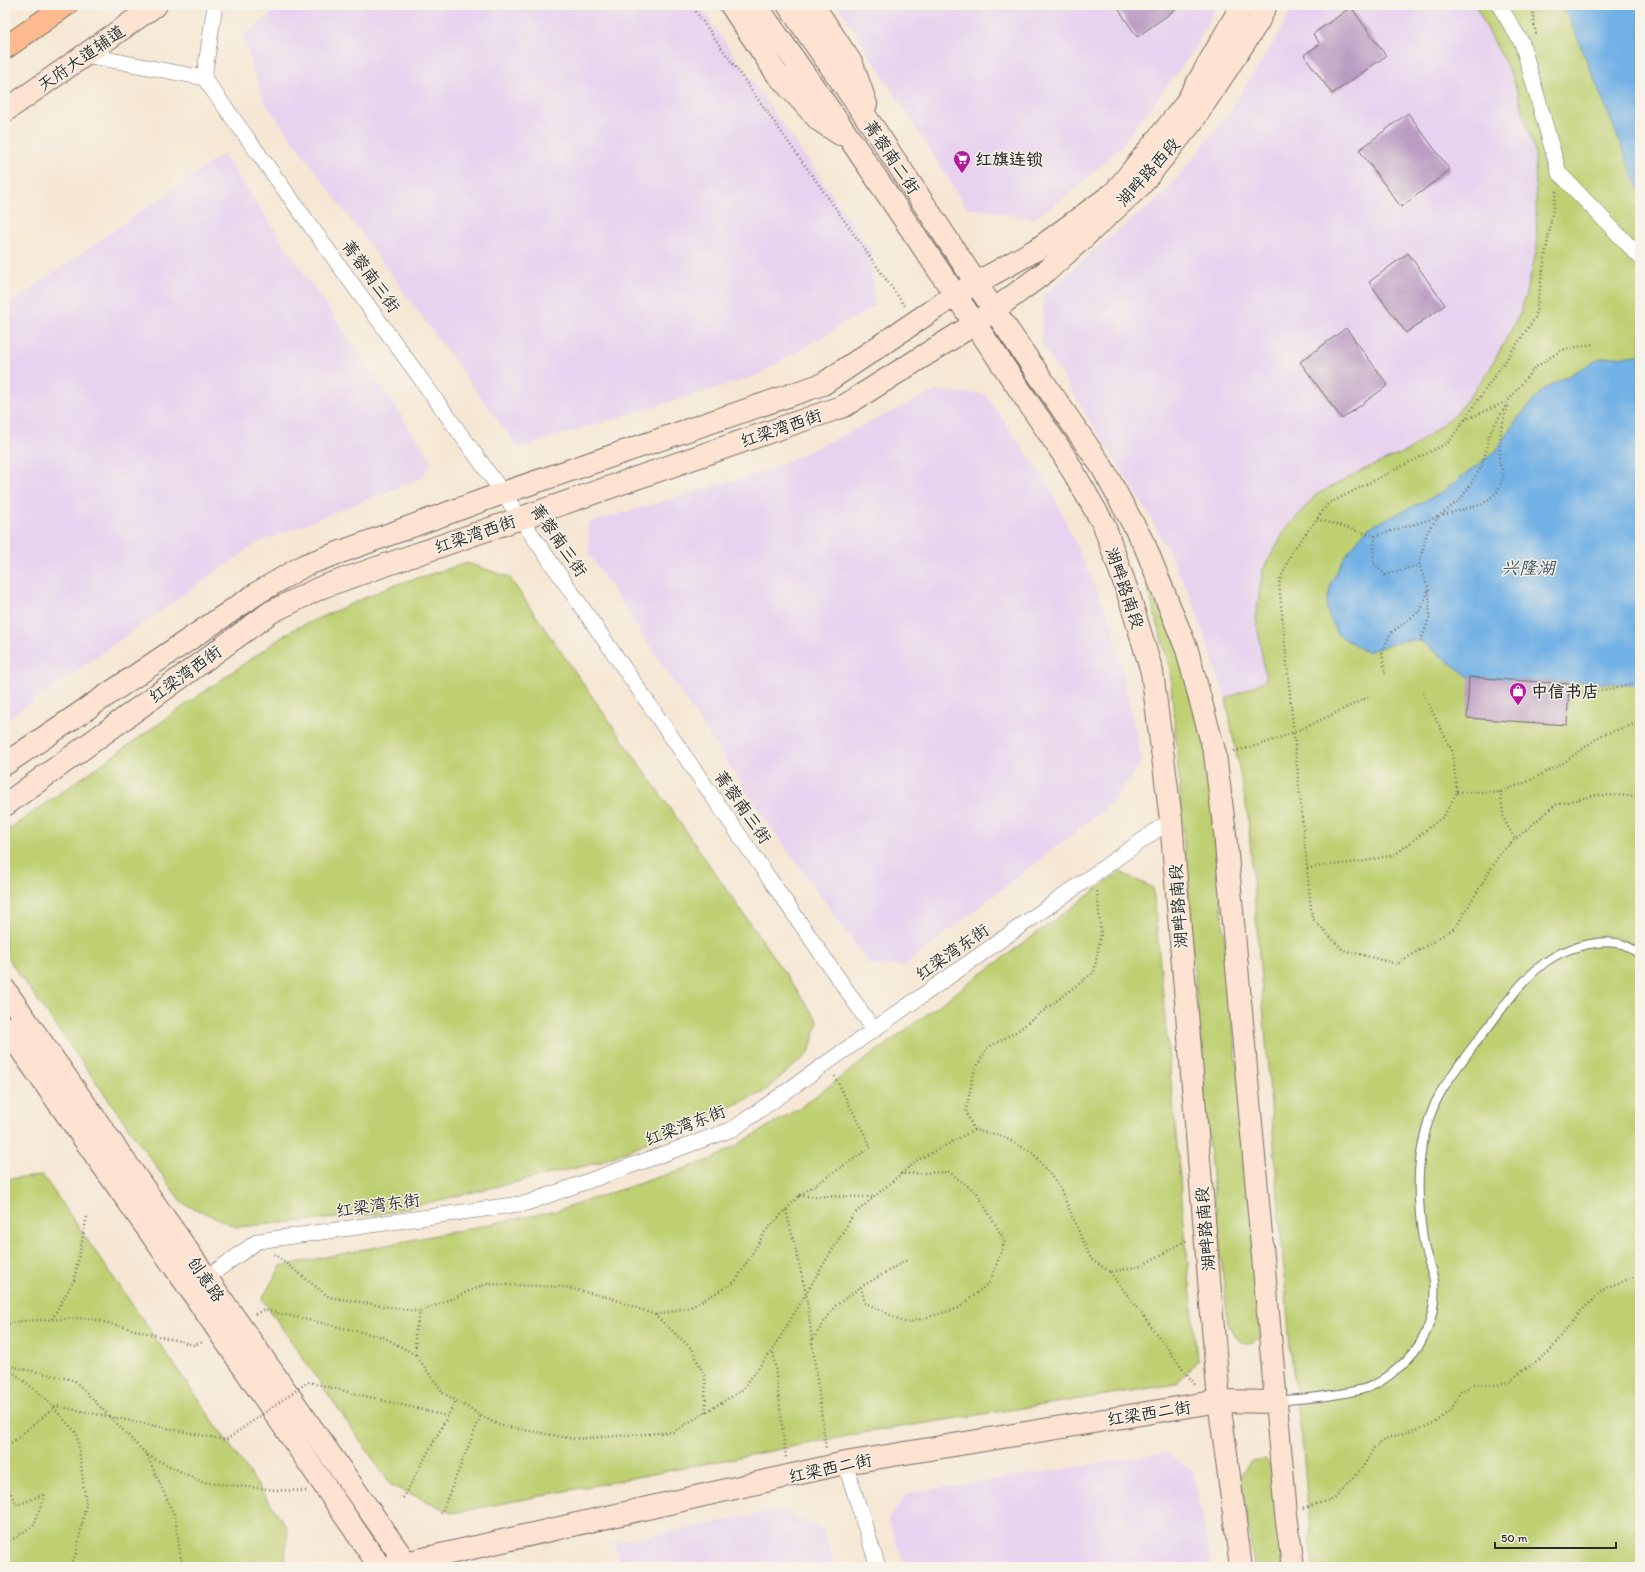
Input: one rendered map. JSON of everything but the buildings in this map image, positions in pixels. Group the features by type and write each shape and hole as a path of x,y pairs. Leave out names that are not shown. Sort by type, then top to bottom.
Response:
{"highway":[{"path":"5,48 66,5"}],"street":[{"name":"天府大道辅道","path":"5,111 156,5"},
{"path":"85,55 204,78 215,5"},
{"path":"731,5 777,74 819,120 852,142"},
{"name":"菁蓉南二街","path":"756,5 852,142 956,295"},
{"name":"菁蓉南二街","path":"788,5 875,130 994,310"},
{"path":"813,5 852,64 875,130"},
{"name":"湖畔路西段","path":"956,295 1039,248 1115,192 1185,105 1242,5"},
{"name":"湖畔路西段","path":"976,323 1048,270 1139,188 1192,122 1258,22 1266,5"},
{"path":"1500,5 1522,43 1559,173 1640,257"},
{"name":"菁蓉南三街","path":"204,78 503,492 874,1030"},
{"name":"红梁湾西街","path":"5,764 259,592 305,565 503,492 823,384 956,295"},
{"name":"湖畔路南段","path":"956,295 1063,454 1104,525 1130,599 1152,672 1171,820 1205,1230 1214,1402 1241,1567"},
{"name":"湖畔路南段","path":"994,310 1102,466 1145,546 1187,650 1215,754 1225,833 1286,1514 1293,1567"},
{"name":"红梁湾西街","path":"5,804 271,612 322,587 844,406 976,323"},
{"name":"红梁湾东街","path":"198,1284 258,1241 527,1203 733,1129 1171,820"},
{"name":"创意路","path":"5,990 229,1329 402,1566"},
{"name":"创意路","path":"5,1027 198,1284"},
{"name":"创意路","path":"229,1329 328,1491 380,1567"},
{"name":"红梁西二街","path":"402,1566 837,1465 1214,1402 1277,1402"},
{"path":"837,1465 878,1567"}],"lane":[{"path":"1277,1402 1331,1395 1368,1387 1390,1374 1410,1358 1423,1338 1432,1313 1434,1281 1424,1246 1420,1216 1420,1183 1422,1149 1430,1119 1442,1091 1476,1042 1518,988 1534,972 1554,956 1579,946 1602,944 1623,944 1640,955"}],"path":[{"path":"692,5 916,321"},
{"path":"1559,173 1536,318 1449,442 1328,504 1291,553 1279,584 1312,918 1343,950 1397,964 1456,927 1501,852 1555,805 1597,795 1636,796 1640,798"},
{"path":"1421,641 1430,616 1429,589 1419,565 1427,532 1439,516 1461,499 1482,466 1490,434 1509,400 1534,368 1562,350 1592,344"},
{"path":"1464,421 1509,400"},
{"path":"1317,518 1375,536 1454,510 1483,504 1498,492 1504,475 1499,461 1502,429 1509,400"},
{"path":"1375,536 1373,562 1385,574 1419,565"},
{"path":"1385,674 1382,651 1391,633 1421,610 1429,589"},
{"path":"1569,694 1615,688 1640,681"},
{"path":"1307,868 1366,861 1396,854 1444,816 1457,792 1452,751 1423,693"},
{"path":"1215,754 1256,747 1293,732 1371,696"},
{"path":"1457,792 1500,792 1528,782 1563,763 1600,736 1634,724 1640,725"},
{"path":"1500,792 1504,819 1515,840"},
{"path":"974,1130 966,1112 973,1074 987,1048 1016,1032 1094,972 1101,934 1096,874"},
{"path":"655,1315 691,1307 735,1282 765,1232 799,1196 871,1147 828,1062"},
{"path":"5,1325 19,1321 88,1318 194,1345 229,1329 264,1310 383,1337 416,1355 443,1393 498,1425 574,1439 673,1432 742,1390 773,1349 853,1215 916,1161 974,1130 1000,1135 1033,1153 1059,1186 1091,1259 1110,1272 1214,1402"},
{"path":"861,1287 866,1303 907,1323 959,1308 990,1282 1005,1241 977,1193 949,1172 900,1174"},
{"path":"799,1196 873,1198"},
{"path":"786,1209 806,1293 813,1340 837,1465"},
{"path":"52,1319 74,1280 87,1216"},
{"path":"1110,1272 1141,1266 1205,1230"},
{"path":"258,1241 329,1297 420,1312 486,1284 564,1287 611,1298 655,1315 692,1349 705,1377 706,1412"},
{"path":"813,1340 835,1306 861,1287 907,1260"},
{"path":"1286,1514 1335,1498 1363,1467 1374,1448 1389,1437 1420,1429 1436,1422 1452,1409 1460,1392 1475,1384 1497,1385 1509,1381 1549,1352 1578,1314 1605,1288 1634,1277 1640,1277"},
{"path":"416,1355 415,1333 420,1312"},
{"path":"773,1349 788,1476"},
{"path":"5,1366 74,1380 147,1455 202,1482 277,1490 328,1491"},
{"path":"5,1366 44,1397 77,1434 86,1504 76,1554 68,1567"},
{"path":"5,1448 56,1406 226,1440 308,1382 447,1416"},
{"path":"403,1498 456,1401"},
{"path":"441,1514 481,1415"},
{"path":"147,1455 175,1517 182,1567"},
{"path":"5,1484 17,1504 45,1494 34,1525 5,1544"}],"shaded area":[{"path":"282,5 699,5 871,251 874,306 756,376 518,448 264,101 243,36"},
{"path":"838,5 1217,5 1196,48 1118,150 1069,194 1033,219 966,207"},
{"path":"1293,5 1475,5 1513,78 1535,152 1537,249 1521,312 1488,372 1456,414 1408,451 1369,467 1256,617 1266,680 1226,699 1191,597 1149,514 1041,343 1044,295 1099,246 1164,194 1226,117 1280,32"},
{"path":"223,154 432,461 423,477 257,543 5,721 5,307"},
{"path":"935,391 985,394 1050,487 1111,622 1142,761 1113,802 904,966 870,965 756,806 589,554 589,523 770,470"},
{"path":"1166,1453 1193,1470 1212,1567 906,1567 888,1520 908,1493"},
{"path":"780,1510 823,1530 836,1567 621,1567 614,1543"}],"green space":[{"path":"1475,5 1640,5 1640,1567 1313,1567 1303,1449 1290,1346 1248,816 1226,699 1266,680 1256,617 1263,569 1286,529 1316,495 1369,467 1408,451 1456,414 1488,372 1521,312 1537,249 1535,152 1513,78"},
{"path":"1107,486 1180,652 1206,746 1263,1331 1255,1340 1244,1344 1235,1337 1228,1323 1208,1138 1170,670 1143,571"},
{"path":"467,563 509,577 818,1021 809,1053 762,1093 601,1162 380,1214 237,1227 182,1203 5,954 5,832 292,630 394,585"},
{"path":"1120,872 1153,888 1197,1361 1176,1384 862,1433 453,1513 391,1485 262,1299 281,1266 556,1211 713,1159 798,1109"},
{"path":"43,1176 288,1529 284,1567 5,1567 5,1179"},
{"path":"1265,1459 1275,1471 1283,1567 1254,1567 1241,1475 1251,1461"}],"water":[{"path":"1561,5 1640,5 1640,192 1573,27"},
{"name":"兴隆湖","path":"1640,355 1640,686 1628,684 1526,681 1469,677 1421,641 1407,640 1366,652 1337,634 1326,608 1331,583 1345,556 1368,528 1439,494 1496,451 1518,418 1545,388 1601,358"}],"place":[{"name":"红旗连锁","path":"962,174"},
{"name":"中信书店","path":"1518,706"}]}
